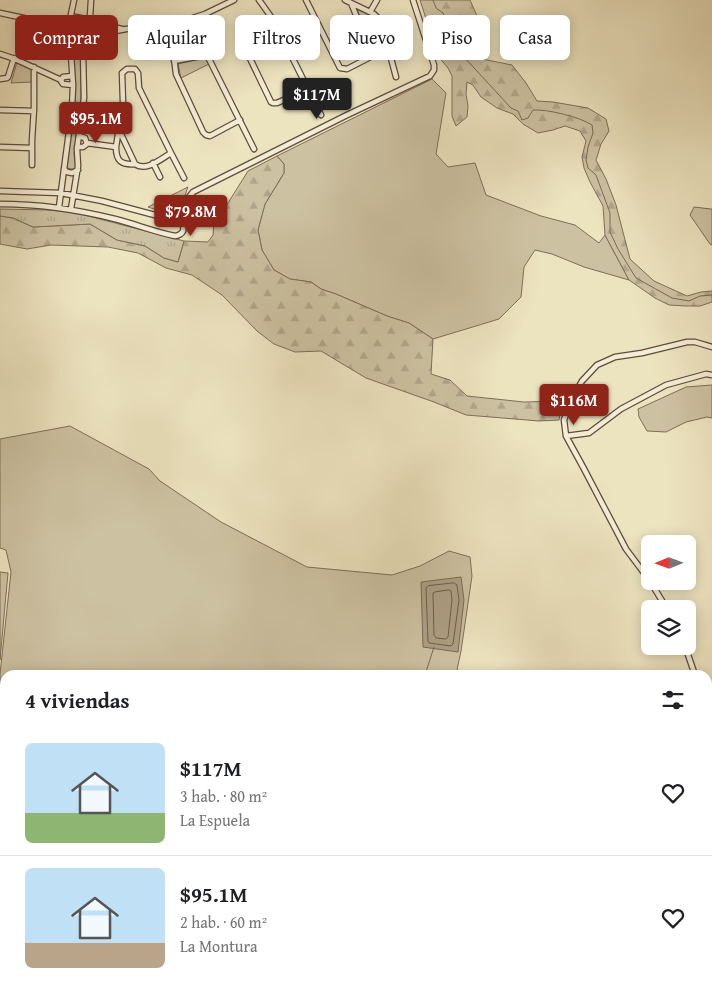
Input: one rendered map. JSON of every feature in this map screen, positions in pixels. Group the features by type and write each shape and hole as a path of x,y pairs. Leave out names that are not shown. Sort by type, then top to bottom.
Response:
{"street":[{"path":"70,15 74,0"},
{"path":"90,15 91,0"},
{"path":"222,0 222,6"},
{"path":"202,15 234,0"},
{"path":"259,0 270,15"},
{"path":"306,0 330,48"},
{"path":"345,0 374,15"},
{"path":"370,12 377,0"},
{"path":"0,204 59,207 116,219 175,236 181,234 184,228 181,222 189,197 193,192 430,76 434,70 434,65 413,0"},
{"path":"351,3 356,15"},
{"path":"0,13 15,16"},
{"path":"118,28 126,29"},
{"path":"118,31 126,29"},
{"path":"0,54 34,67 61,80 63,84 73,85"},
{"path":"240,120 210,136 206,135 180,84 174,61 207,55 240,120 254,149"},
{"path":"0,79 8,77 14,58"},
{"path":"59,207 72,109 71,60"},
{"path":"71,209 78,170 77,147 84,98 83,60"},
{"path":"251,60 272,102 277,103 308,89"},
{"path":"294,60 321,115"},
{"path":"336,60 340,68 347,69 365,60"},
{"path":"391,60 396,77"},
{"path":"32,165 34,67"},
{"path":"170,152 149,166 142,167 120,161 117,156 116,147 123,102 122,73 126,69 135,69 138,73 140,88 184,178"},
{"path":"61,80 64,77 72,76"},
{"path":"0,110 34,111"},
{"path":"119,131 135,164"},
{"path":"79,136 85,138 87,143"},
{"path":"87,143 116,147"},
{"path":"77,147 85,147 87,143"},
{"path":"0,148 32,148"},
{"path":"153,163 160,176"},
{"path":"64,169 70,173 78,170"},
{"path":"0,191 73,195 116,204 181,222"},
{"path":"641,569 626,549 566,436 564,420 570,402 582,381 597,365 615,357 642,353 687,342 695,342 712,347"},
{"path":"566,436 589,433 621,408 666,385 706,374 712,375"},
{"path":"688,655 693,670"}],"green space":[{"path":"420,0 470,0 477,15 425,15"},
{"path":"357,9 370,15 359,15"},
{"path":"73,60 81,60 81,104 74,154 76,170 67,168 75,102"},
{"path":"194,60 207,60 209,64 181,78 178,64"},
{"path":"441,60 487,60 512,65 537,101 588,108 606,119 609,131 601,144 596,160 616,205 630,259 654,281 687,296 712,291 712,302 700,306 669,305 629,280 605,235 603,206 584,168 582,157 586,141 580,131 565,126 538,133 523,124 513,114 497,108 481,97 473,85 467,82 467,117 456,126 452,116 452,76"},
{"path":"17,62 32,68 32,82 11,83"},
{"path":"432,79 446,93 436,154 448,167 475,163 486,195 541,216 575,225 599,243 605,235 629,280 535,250 524,267 521,297 499,319 433,339 409,323 321,289 311,282 290,279 274,270 262,250 258,230 265,204 284,173 284,164 277,156"},
{"path":"277,156 284,164 284,173 265,204 258,230 262,250 274,270 290,279 311,282 321,289 409,323 433,339 431,374 450,380 467,396 524,402 562,401 559,420 539,421 466,415 366,378 321,351 295,352 274,344 257,331 222,295 192,275 166,268 138,253 108,247 51,245 27,249 0,244 0,216 13,218 33,227 90,224 117,240 145,246 164,258 178,262 184,241 208,242 213,235 214,221 223,211 248,171"},
{"path":"188,187 177,217 148,207"},
{"path":"694,207 712,209 712,245 690,215"},
{"path":"0,209 73,212 184,241 178,262 164,258 145,246 117,240 90,224 33,227 13,218 0,216"},
{"path":"712,385 712,418 707,417 686,422 666,432 647,431 639,417 638,409 686,387"},
{"path":"70,426 149,469 160,481 221,522 307,567 392,575 420,566 449,551 470,557 472,576 457,670 0,670 11,572 6,550 0,548 0,439"},
{"path":"0,572 8,573 0,660"}],"water":[{"path":"461,577 464,600 458,652 423,647 421,582"}],"waterway":[{"path":"433,0 436,8 444,15"},
{"path":"467,60 511,108 518,111 522,120 528,118 533,110 539,110 572,116 592,125 593,133 586,160 588,168 596,175 610,213 610,232 636,278 672,298 689,301 700,296 712,295"},
{"path":"427,670 434,647"}]}
